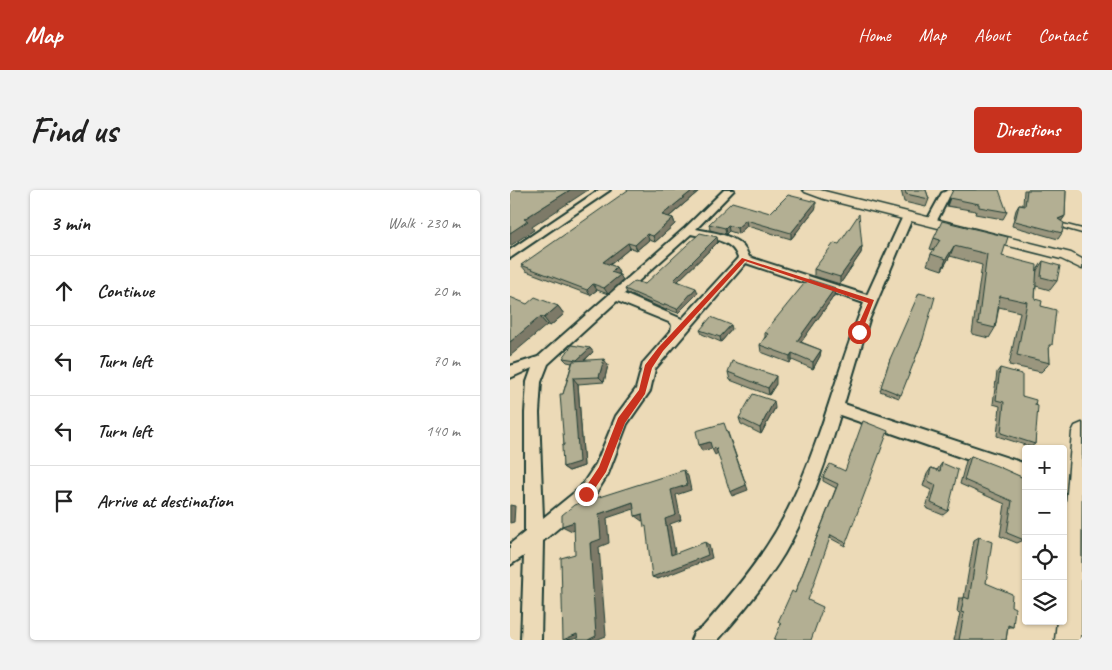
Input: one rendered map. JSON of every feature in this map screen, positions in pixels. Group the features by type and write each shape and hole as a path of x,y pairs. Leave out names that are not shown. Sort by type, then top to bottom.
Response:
{"street":[{"path":"510,255 605,190"},
{"path":"531,640 534,538 532,413 534,382 542,361 689,230 729,190"},
{"path":"808,191 1066,256 1081,262"},
{"path":"930,222 948,192 983,192"},
{"path":"701,640 710,634 760,576 786,533 813,473 859,332 908,216"},
{"path":"689,230 739,246 744,259"},
{"path":"744,259 872,302"},
{"path":"510,556 586,494 602,470 621,421 643,391 648,367 677,332 744,259"},
{"path":"615,295 675,320 678,326 677,332"},
{"path":"510,372 524,364 542,361"},
{"path":"835,407 1022,471"},
{"path":"1068,640 1071,488 1082,432"}],"lane":[{"path":"1059,225 1082,231"}],"building":[{"path":"510,190 570,190 524,219 528,221 510,233"},
{"path":"628,190 693,190 662,215 673,218 653,236 647,234 635,245 628,243 603,262 616,267 611,272 620,275 604,288 593,284 587,290 521,265"},
{"path":"905,190 926,190 929,199 906,194"},
{"path":"953,190 999,190 1007,212 979,207 979,204 949,198"},
{"path":"1027,190 1066,190 1065,216 1058,219 1064,223 1062,233 1015,221 1019,205 1025,206"},
{"path":"788,195 816,202 791,233 746,220 737,228 728,225 725,228 709,224 732,202 770,213"},
{"path":"859,214 862,246 840,277 814,269 834,243 839,244"},
{"path":"942,221 1008,237 1002,256 1037,265 1035,299 1042,301 1041,306 1056,310 1052,345 1049,345 1050,363 1017,355 1027,302 1000,296 995,328 978,324 987,254 954,246 946,259 931,254 940,240 934,238"},
{"path":"700,233 717,237 674,280 696,288 677,309 665,304 664,306 625,289 635,281 645,284"},
{"path":"1043,261 1060,266 1057,281 1041,277"},
{"path":"808,279 835,288 797,341 821,350 813,362 792,353 790,356 760,345 768,334 765,332"},
{"path":"919,293 935,297 923,339 901,395 881,387 890,359"},
{"path":"510,297 527,304 535,297 558,306 544,318 540,317 510,342"},
{"path":"711,317 731,325 720,337 700,330"},
{"path":"572,345 590,348 577,360 563,358"},
{"path":"604,359 599,377 573,378 579,462 563,467 562,446 564,445 560,394 563,394 573,361"},
{"path":"732,361 776,376 768,388 728,372"},
{"path":"1000,368 1022,374 1022,396 1036,400 1035,405 1038,406 1035,444 1001,433 1004,402 996,400"},
{"path":"753,394 774,401 760,428 739,418"},
{"path":"863,421 888,431 846,543 831,535 808,600 823,607 811,640 774,640 781,624 778,622 792,591 795,593 838,484 823,477 830,464 845,471"},
{"path":"724,423 746,485 730,492 716,448 712,449 710,442 699,445 696,431"},
{"path":"971,456 1022,477 1022,539 1007,533 1012,501 964,480"},
{"path":"942,463 958,470 948,511 931,503 936,485 928,481 931,468 940,471"},
{"path":"684,470 687,485 671,490 676,515 665,519 671,555 705,542 708,555 652,577 646,526 644,527 642,514 635,516 633,502 599,514 601,539 590,543 596,636 588,640 578,640 577,634 563,640 561,558 575,554 574,522 562,526 562,515 574,505"},
{"path":"979,537 992,542 986,583 1012,594 1011,606 1015,608 1013,627 1008,625 1006,640 959,640 964,613 961,612 964,597 969,599"}],"route":[{"path":"586,494 602,470 621,421 643,391 648,367 661,350 744,259 872,302 859,332"}]}
